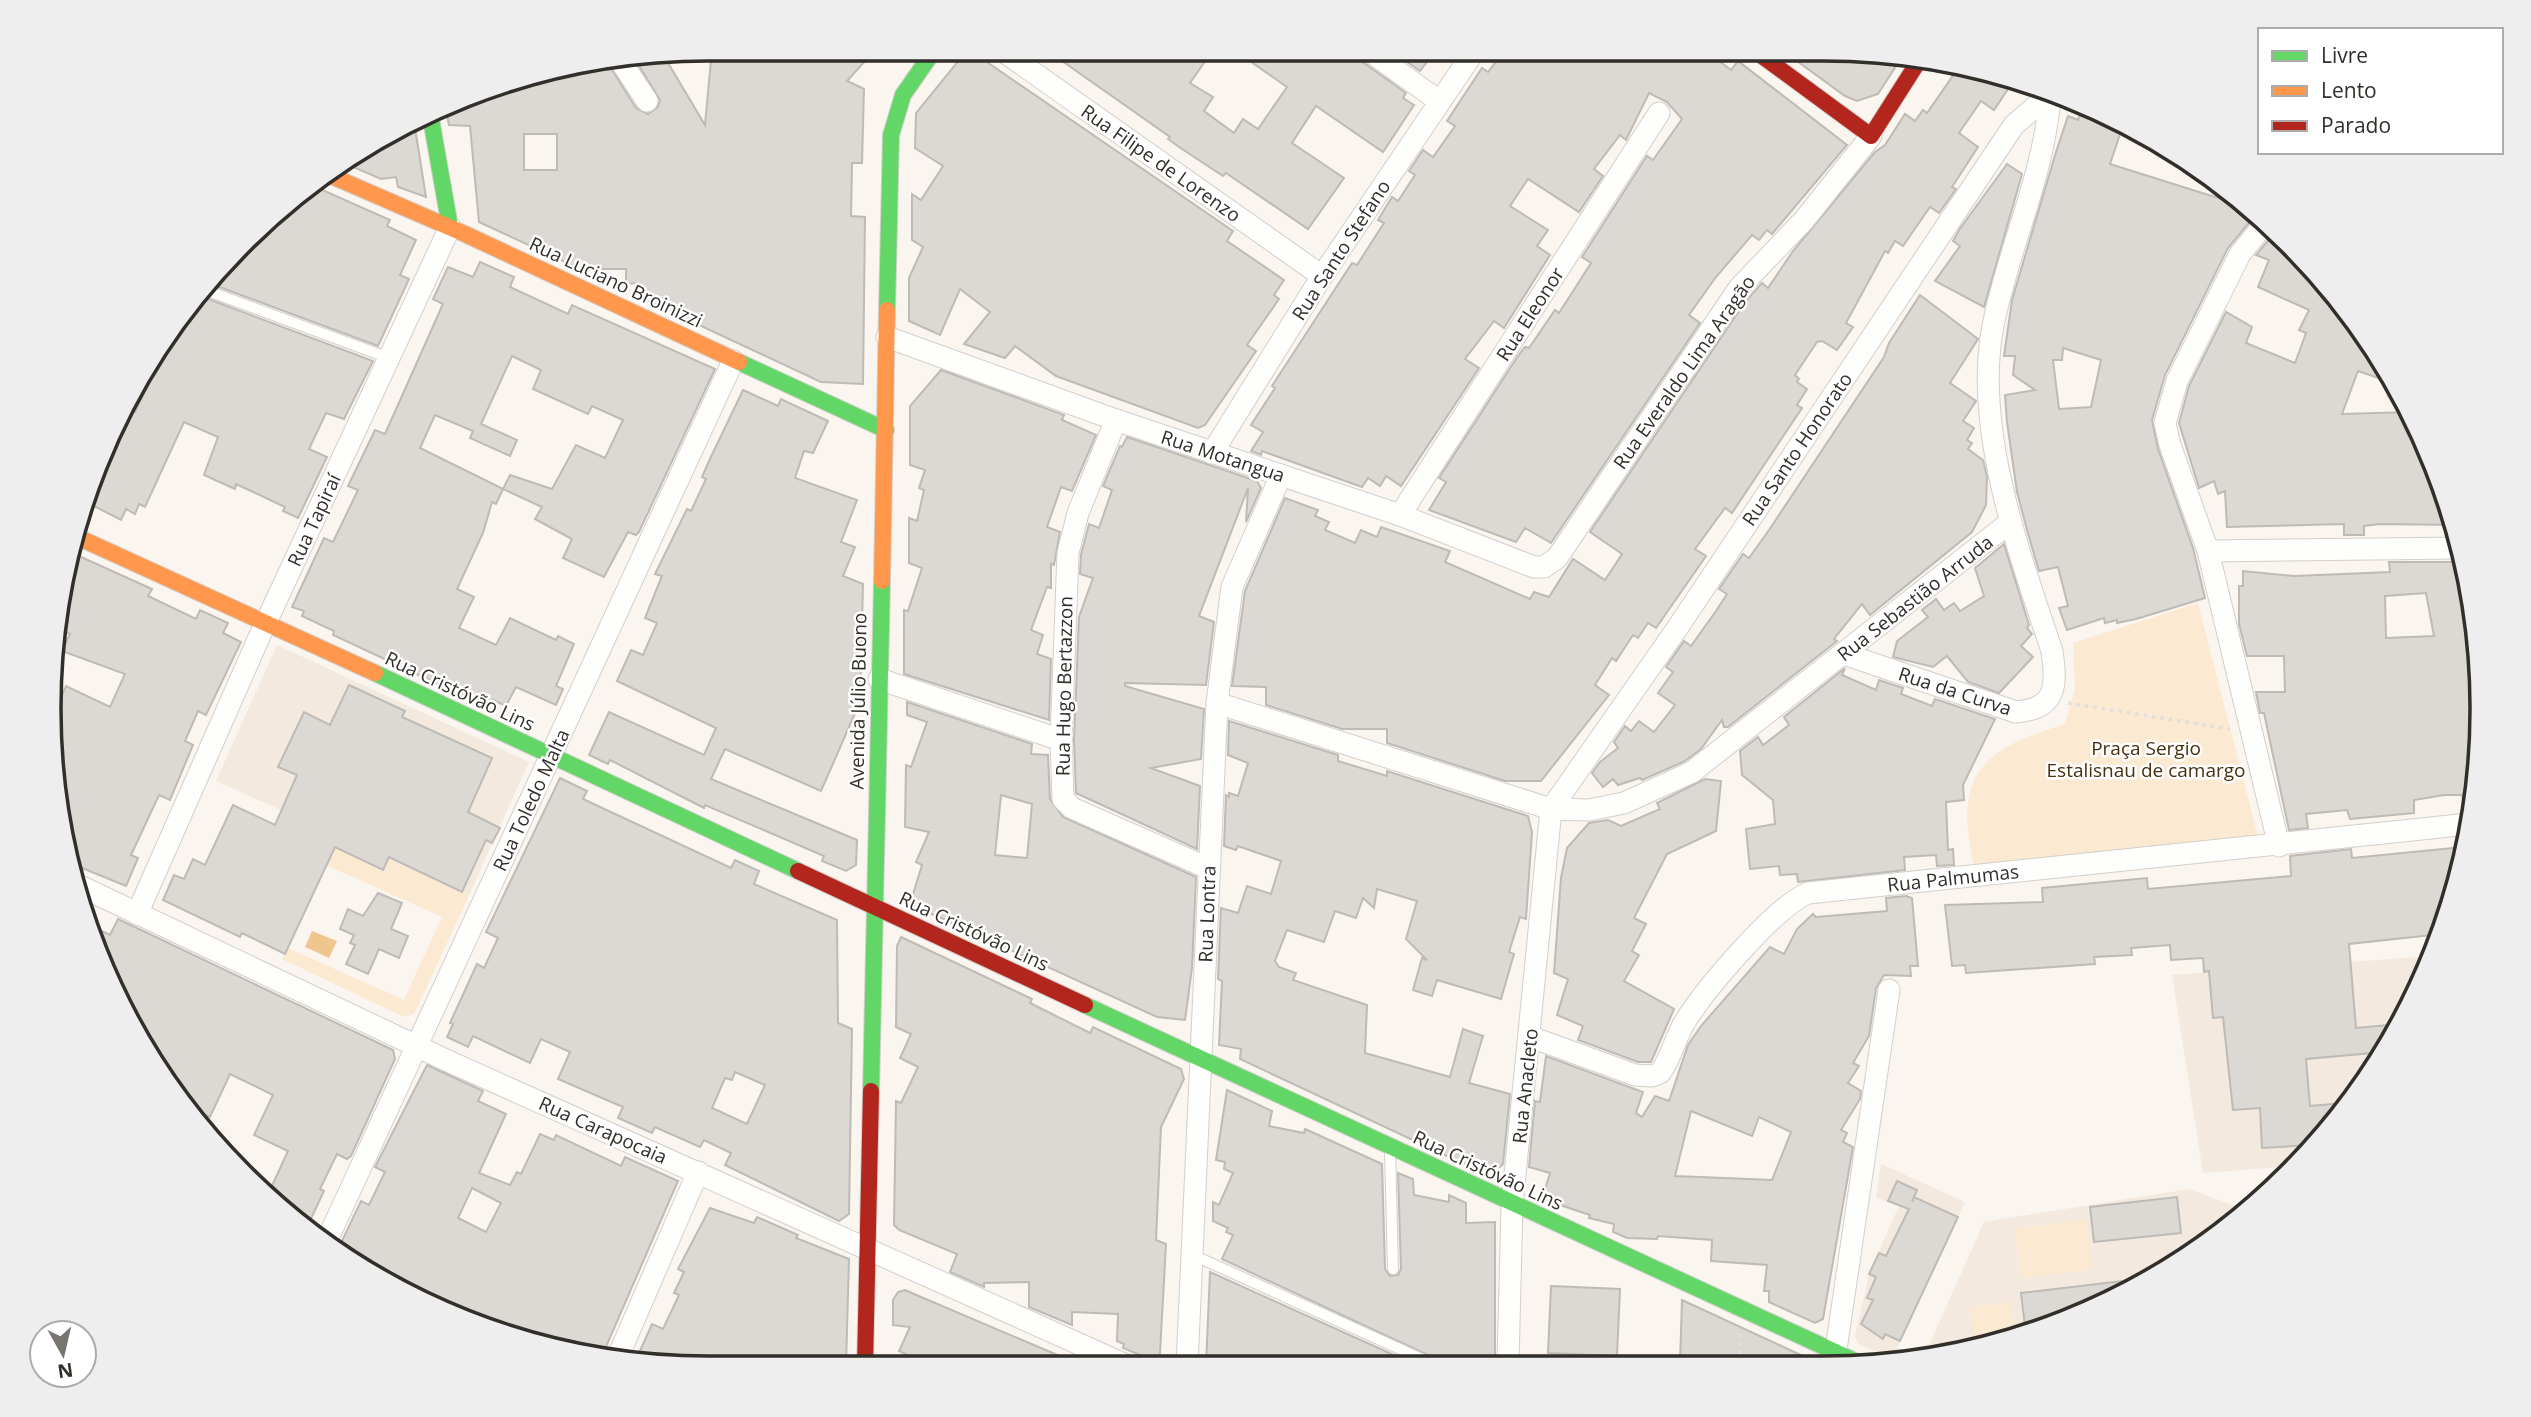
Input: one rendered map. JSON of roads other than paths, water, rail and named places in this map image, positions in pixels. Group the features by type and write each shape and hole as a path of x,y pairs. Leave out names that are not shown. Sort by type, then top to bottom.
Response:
{"street":[{"name":"Avenida Júlio Buono","path":"865,1356 891,135 903,95 927,61"},
{"name":"Rua Filipe de Lorenzo","path":"1017,61 1322,276"},
{"path":"1383,61 1439,101"},
{"name":"Rua Santo Stefano","path":"1212,453 1322,276 1467,61"},
{"path":"1769,61 1871,136"},
{"path":"625,67 647,101"},
{"name":"Rua Everaldo Lima Aragão","path":"1556,558 1739,288 1804,220 1871,136 1915,68"},
{"name":"Rua Santo Honorato","path":"1551,809 1684,618 2014,124 2043,101"},
{"name":"Rua Sebastião Arruda","path":"1217,703 1551,809 1589,810 1624,803 1692,772 2009,523 1993,430 1990,385 1992,329 2007,265 2048,134 2050,103"},
{"name":"Rua Eleonor","path":"1400,515 1659,113"},
{"path":"432,124 450,227"},
{"name":"Rua Luciano Broinizzi","path":"337,178 450,227 886,430"},
{"path":"424,216 446,204"},
{"name":"Rua Tapiraí","path":"137,914 266,622 450,227"},
{"path":"2259,231 2240,254 2169,402 2165,423 2170,445 2208,551 2279,846"},
{"name":"Rua Motangua","path":"887,337 1116,420 1400,515 1534,567 1544,566 1556,558"},
{"name":"Rua Toledo Malta","path":"330,1233 733,361"},
{"name":"Rua Hugo Bertazzon","path":"1116,420 1078,513 1068,553 1061,740 1062,793 1065,804 1208,869"},
{"name":"Rua Lontra","path":"1187,1356 1217,703 1233,587 1281,475"},
{"name":"Rua da Curva","path":"1844,654 2008,710 2035,709 2049,700 2054,683 2052,651 2009,523"},
{"name":"Rua Cristóvão Lins","path":"83,540 266,622 873,908 1203,1059 1832,1356"},
{"path":"2208,551 2450,548"},
{"path":"879,679 1061,740"},
{"name":"Rua Anacleto","path":"1508,1356 1512,1205 1531,1037 1551,809"},
{"name":"Rua Palmumas","path":"1531,1037 1635,1076 1660,1073 1681,1027 1695,1007 1782,908 1808,892 2279,846 2459,825"},
{"name":"Rua Carapocaia","path":"87,890 417,1047 1106,1356"},
{"path":"1835,1355 1889,990"},
{"path":"621,1350 698,1172"}],"lane":[{"path":"213,293 389,358"},
{"path":"1390,1149 1394,1269"},
{"path":"1193,1255 1415,1356"}],"park label":[{"name":"Praça Sergio Estalisnau de camargo","path":"2146,759"}]}
